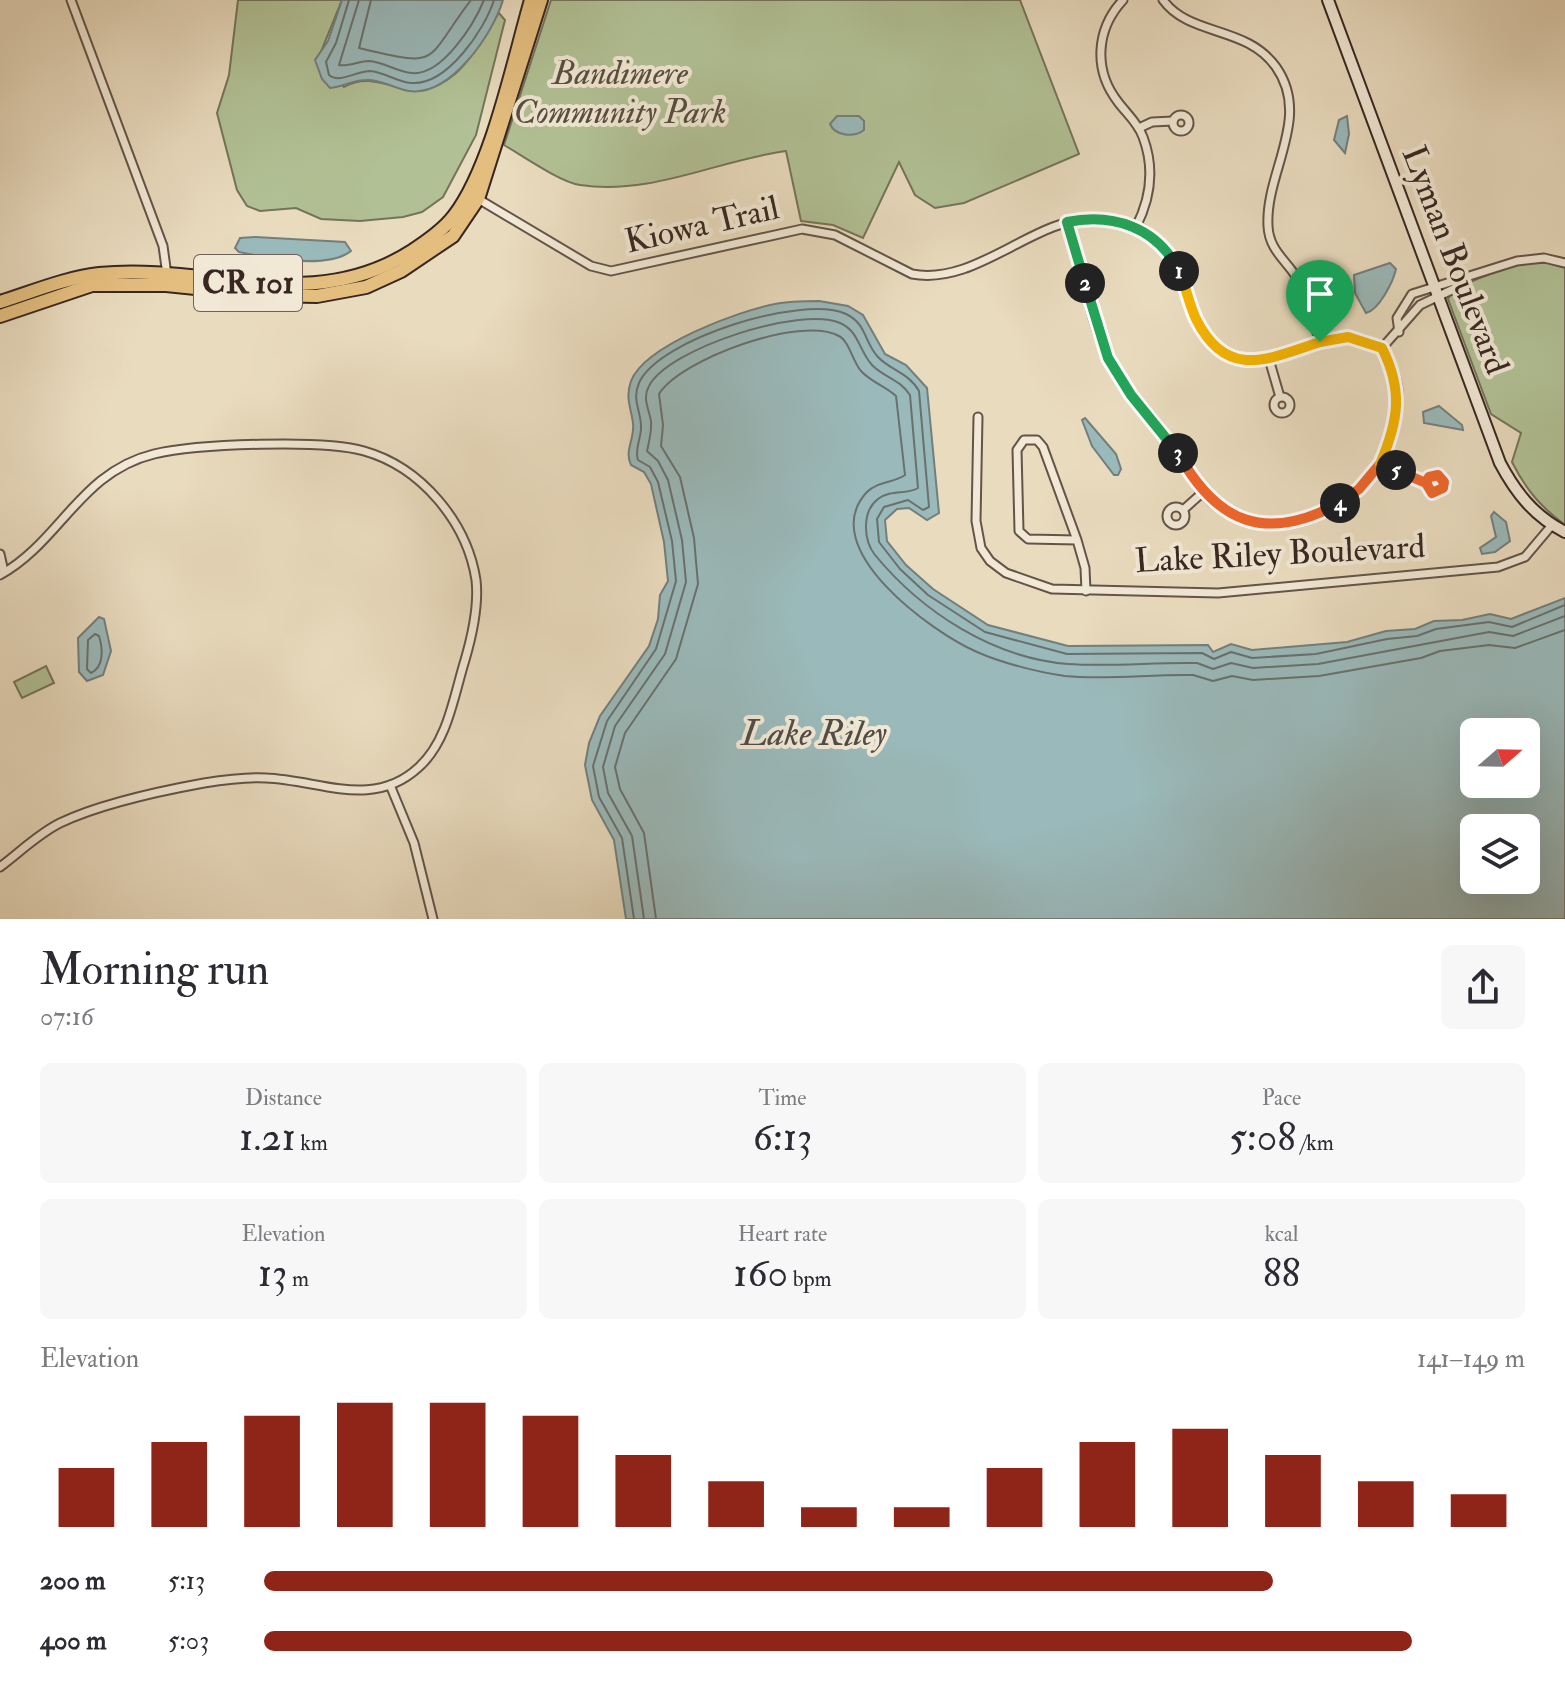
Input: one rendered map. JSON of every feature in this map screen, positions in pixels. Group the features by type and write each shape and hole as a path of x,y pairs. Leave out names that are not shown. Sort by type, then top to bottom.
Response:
{"main road":[{"name":"CR 101","path":"473,196 531,0"},
{"name":"CR 101","path":"0,302 53,284 99,274 296,286 349,280 390,265 422,245 473,196 541,0"},
{"name":"CR 101","path":"0,316 92,285 166,280"}],"street":[{"path":"71,0 163,246 166,280"},
{"path":"1123,0 1108,21 1100,56 1108,88 1139,128 1148,151 1151,182 1136,227"},
{"path":"1163,0 1196,24 1245,39 1262,52 1284,81 1290,97 1291,119 1274,176 1268,215 1269,238 1297,279 1320,342"},
{"name":"Lyman Boulevard","path":"1328,0 1500,463 1523,500 1552,525"},
{"path":"1139,128 1152,122 1173,121"},
{"name":"Kiowa Trail","path":"473,196 600,271 619,271 802,229 835,235 912,274 925,276 964,266 1067,222"},
{"path":"1098,218 1136,227 1165,249 1173,260 1196,320 1222,353 1243,363 1348,337 1382,348 1398,391 1390,438 1380,464 1343,501 1299,522 1267,524 1246,519 1219,507 1202,493 1166,435 1131,395 1108,358 1067,222 1098,218"},
{"path":"1399,332 1397,318 1412,294 1460,286 1467,278 1532,258 1565,263"},
{"path":"1382,348 1436,291"},
{"path":"1269,359 1280,397"},
{"name":"Lake Riley Boulevard","path":"978,417 976,513 981,548 1006,573 1052,589 1218,593 1498,567 1525,557 1552,525"},
{"path":"1077,540 1028,539 1019,531 1017,450 1024,440 1037,440 1043,447 1077,540 1085,568 1086,591"},
{"path":"0,867 59,824 91,812 203,783 266,778 366,792 390,785 421,766 444,732 468,649 476,583 471,557 435,495 393,463 366,451 340,446 219,447 151,455 126,464 95,483 36,547 2,573"},
{"path":"1380,464 1426,483"},
{"path":"1183,510 1202,493"},
{"path":"1552,525 1565,532"},
{"path":"0,554 2,573"},
{"path":"390,785 414,843 433,919"}],"green space":[{"path":"238,0 342,0 318,59 344,87 371,81 410,89 439,85 462,67 499,13 505,20 476,135 443,197 422,212 360,221 321,219 296,208 260,211 247,206 237,190 217,113 229,75"},
{"name":"Bandimere Community Park","path":"551,0 1020,0 1079,154 964,203 935,208 915,195 899,162 863,238 833,225 801,221 786,151 633,186 572,183 504,145"},
{"path":"1524,263 1548,263 1565,268 1565,525 1535,497 1512,462 1521,433 1491,414 1448,299 1470,282"},
{"path":"46,666 54,683 22,698 14,682"}],"water":[{"path":"342,0 503,0 480,45 454,74 440,84 409,91 372,80 330,88 322,79 315,60 328,41"},
{"path":"837,116 859,116 864,121 864,130 850,135 836,131 830,124"},
{"path":"1347,116 1349,134 1345,153 1334,140 1339,120"},
{"path":"240,238 345,242 351,251 327,260 296,261 239,252 235,248"},
{"path":"1390,263 1396,269 1389,288 1376,307 1366,313 1355,293 1354,275"},
{"name":"Lake Riley","path":"819,301 848,306 863,315 885,354 906,365 927,388 939,513 927,520 909,508 897,509 885,520 887,541 906,565 933,589 988,625 1068,646 1208,645 1213,652 1231,644 1252,650 1347,642 1386,631 1415,629 1434,621 1462,620 1490,614 1511,619 1565,598 1565,919 626,919 614,840 592,800 585,765 589,743 600,716 649,646 658,619 660,595 668,581 664,542 651,484 644,472 631,465 629,460 633,423 629,387 640,368 673,343 717,322 786,302"},
{"path":"1439,406 1462,425 1463,430 1424,423 1423,412"},
{"path":"1085,418 1116,454 1121,469 1118,475 1114,475 1092,446 1082,420"},
{"path":"1494,512 1506,522 1510,541 1495,552 1482,554 1480,548 1496,537 1491,516"},
{"path":"99,617 104,619 111,651 103,675 87,681 79,672 78,638"}],"route":[{"path":"1320,342 1269,359 1243,363 1222,353 1204,334 1173,260 1151,237 1118,220 1098,218 1067,222 1108,358 1131,395 1166,435 1195,484 1219,507 1267,524 1299,522 1343,501 1359,489 1380,464 1426,483 1429,477 1438,475 1444,482 1443,488 1439,493 1432,493 1426,483 1387,467 1380,464 1390,438 1398,391 1396,376 1382,348 1363,339 1348,337 1320,342"}]}
